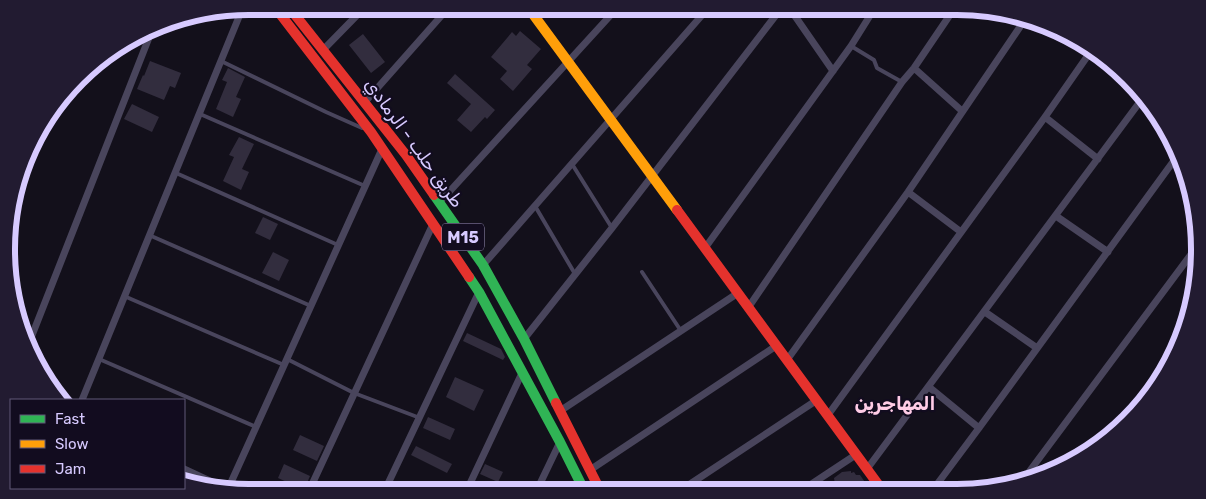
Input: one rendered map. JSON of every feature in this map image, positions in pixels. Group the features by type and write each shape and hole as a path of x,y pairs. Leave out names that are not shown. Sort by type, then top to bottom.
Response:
{"main road":[{"name":"طريق حلب - الرمادي","path":"281,15 372,132 479,292 581,484"},
{"name":"طريق حلب - الرمادي","path":"295,15 406,155 483,266 524,339 597,484"},
{"path":"536,15 567,62 878,484"}],"street":[{"path":"324,50 357,15"},
{"path":"365,102 442,15"},
{"path":"439,203 610,15"},
{"path":"483,266 702,15"},
{"path":"524,339 776,15"},
{"path":"794,15 833,71"},
{"path":"705,248 851,46 870,15"},
{"path":"748,308 950,15"},
{"path":"82,399 239,16"},
{"path":"787,360 908,192 1022,24"},
{"path":"32,336 149,38"},
{"path":"828,415 1045,118 1087,55"},
{"path":"914,68 962,111"},
{"path":"867,469 1140,103"},
{"path":"1045,118 1098,159"},
{"path":"230,483 382,149"},
{"path":"937,484 1174,161"},
{"path":"908,192 961,232"},
{"path":"1056,216 1108,252"},
{"path":"312,484 434,224"},
{"path":"1028,473 1191,255"},
{"path":"388,484 479,292"},
{"path":"560,411 738,293"},
{"path":"985,312 1037,348"},
{"path":"590,470 776,346"},
{"path":"470,484 523,372"},
{"path":"929,388 979,428"},
{"path":"690,484 817,400"},
{"path":"540,484 560,442"},
{"path":"812,484 857,454"},
{"path":"185,469 207,480"}],"lane":[{"path":"851,46 874,60 877,68 902,82"},
{"path":"221,61 372,132"},
{"path":"200,114 365,186"},
{"path":"572,164 612,228"},
{"path":"175,172 338,245"},
{"path":"535,206 575,274"},
{"path":"150,235 311,306"},
{"path":"642,272 681,331"},
{"path":"124,296 420,418"},
{"path":"99,358 256,427"}],"building":[{"path":"520,31 541,49 527,65 532,69 513,91 500,79 507,71 491,57 512,32 516,36"},
{"path":"363,34 385,62 371,73 349,45"},
{"path":"150,61 181,73 175,88 170,86 164,100 137,89"},
{"path":"228,68 245,77 236,97 241,99 233,117 216,109 227,82 222,80"},
{"path":"455,74 495,110 487,119 485,117 471,132 457,120 471,104 447,83"},
{"path":"132,104 159,117 152,132 124,119"},
{"path":"239,137 254,144 242,169 249,172 241,190 223,181 234,157 229,155"},
{"path":"263,217 278,224 270,240 255,233"},
{"path":"273,252 289,260 279,281 262,273"},
{"path":"467,333 501,349 505,357 503,360 463,341"},
{"path":"455,377 484,390 474,411 446,397"},
{"path":"428,417 455,429 450,440 423,428"},
{"path":"300,435 324,446 317,461 293,450"},
{"path":"416,446 452,464 447,473 411,455"},
{"path":"284,464 310,476 307,484 291,484 278,478"},
{"path":"485,464 503,472 498,482 480,474"},
{"path":"842,472 854,472 856,475 860,475 866,484 835,484 834,478"}],"traffic: fast":[{"path":"434,195 483,265 524,339 556,403"},
{"path":"469,277 479,292 581,484"}],"traffic: slow":[{"path":"534,15 677,210"}],"traffic: jam":[{"path":"281,15 371,132 469,277"},
{"path":"295,15 406,155 434,195"},
{"path":"677,210 878,484"},
{"path":"556,403 597,484"}],"district":[{"name":"المهاجرين","path":"895,403"}]}
